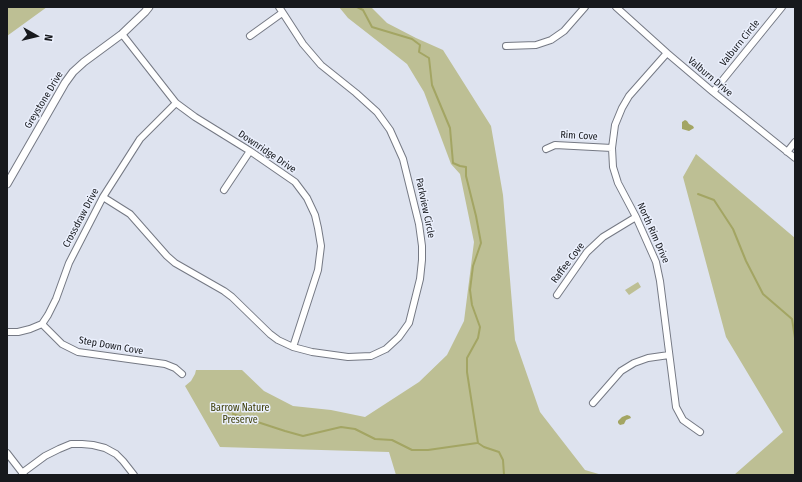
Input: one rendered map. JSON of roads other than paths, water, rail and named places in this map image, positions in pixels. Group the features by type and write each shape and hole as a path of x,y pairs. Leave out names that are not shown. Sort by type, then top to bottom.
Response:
{"street":[{"name":"Greystone Drive","path":"7,184 65,83 73,72 122,34 149,7"},
{"path":"506,46 536,45 551,40 564,31 585,7"},
{"name":"Valburn Drive","path":"616,7 713,92 795,158"},
{"name":"Valburn Circle","path":"713,92 782,7"},
{"path":"250,36 281,10"},
{"name":"Parkview Circle","path":"103,197 130,214 175,263 228,294 278,340 293,347 312,352 348,357 371,356 386,349 399,338 409,323 420,279 422,246 419,224 403,158 390,130 377,112 321,65 303,44 281,10"},
{"name":"Downridge Drive","path":"122,34 176,103 295,182 307,198 315,215 321,246 318,270 293,347"},
{"name":"North Rim Drive","path":"667,53 629,96 622,108 615,125 612,148 613,167 618,183 636,217 656,262 660,281 676,406 683,420 700,432"},
{"name":"Crossdraw Drive","path":"42,324 56,299 68,263 103,197 140,139 176,103"},
{"path":"787,152 795,142"},
{"name":"Rim Cove","path":"546,149 555,145 612,148"},
{"path":"224,190 250,152"},
{"name":"Raffee Cove","path":"557,295 587,252 603,237 636,217"},
{"path":"7,332 18,332 42,324"},
{"name":"Step Down Cove","path":"42,324 62,344 78,352 165,364 175,368 182,374"},
{"path":"593,403 622,371 634,363 648,358 669,355"},
{"path":"7,453 23,474 45,456 71,444 93,445 105,448 116,454 134,475"}],"waterway":[{"path":"357,7 363,10 372,27 412,39 420,45 419,52 429,58 432,85 450,128 453,163 466,167 466,176 481,243 473,266 470,290 472,305 480,327 478,338 467,358 467,372 478,443 484,447 499,452 503,460 504,475"},
{"path":"698,194 714,200 733,229 746,261 763,294 792,319 795,338"},
{"path":"233,414 303,436 341,427 355,429 375,439 392,440 412,450 428,450 477,443"}],"park label":[{"name":"Barrow Nature Preserve","path":"240,414"}]}
